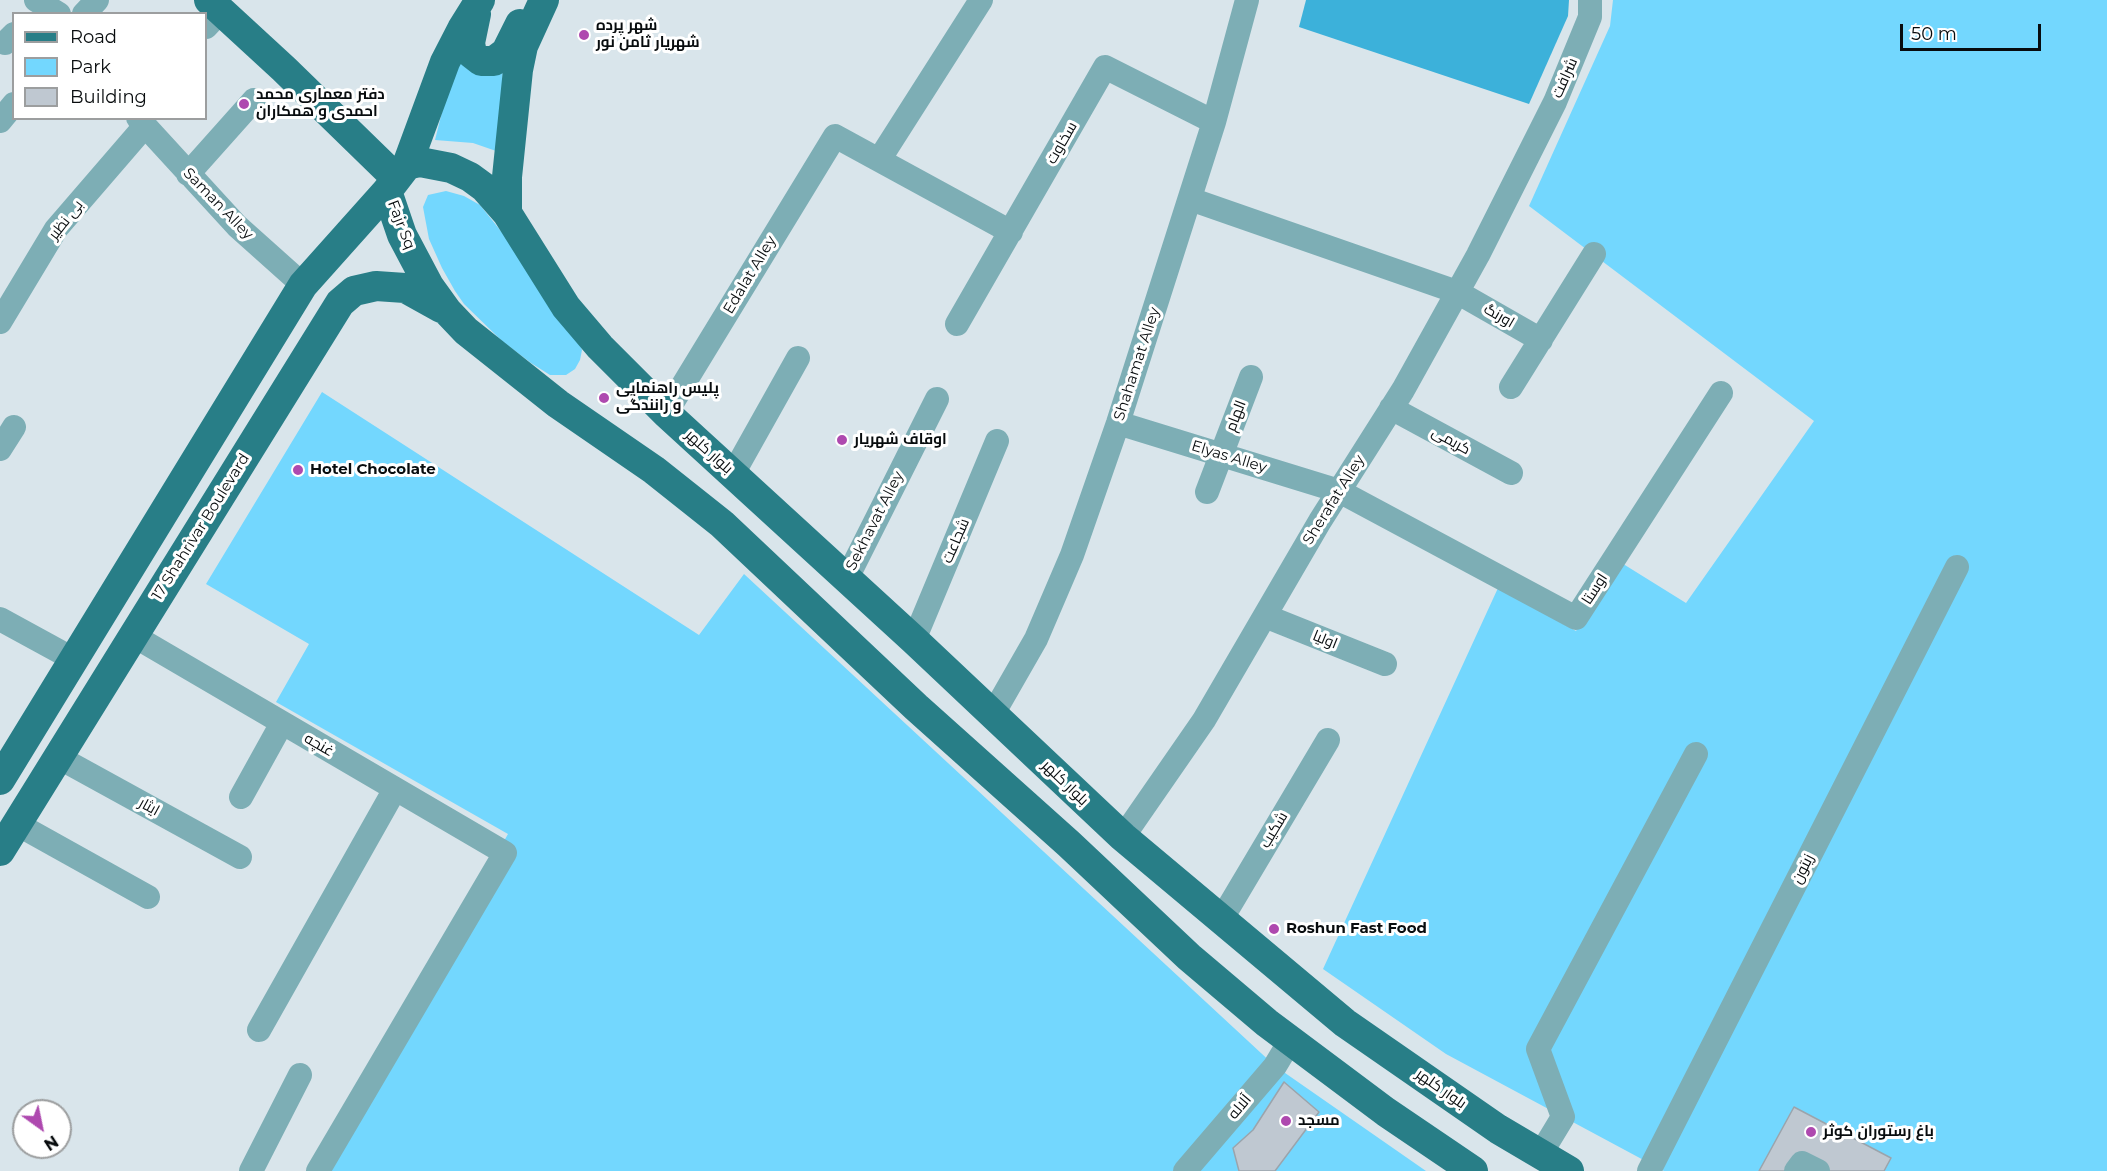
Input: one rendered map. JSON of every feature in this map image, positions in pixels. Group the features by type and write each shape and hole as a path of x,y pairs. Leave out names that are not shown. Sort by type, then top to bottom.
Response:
{"main road":[{"path":"481,0 472,27 470,42 472,54 482,61 494,61 506,52 514,34 536,0"},
{"path":"397,178 445,62 462,29 481,0"},
{"path":"507,213 507,177 518,70 523,46 544,0"},
{"path":"212,13 292,77 397,178"},
{"path":"0,780 303,285 397,178 420,162 451,168 470,177 484,188 507,213"},
{"name":"Fajr Sq","path":"397,178 402,235 429,286 447,311 483,345 558,404 654,470 722,524 916,707 1069,844 1189,957 1290,1041"},
{"name":"بلوار کلهر","path":"507,213 566,307 600,346 666,413 914,640 1122,837 1345,1023 1498,1129 1569,1171"},
{"name":"17 Shahrivar Boulevard","path":"0,851 340,303 354,291 376,286 405,288 447,311"},
{"path":"1290,1041 1386,1112 1473,1171"}],"street":[{"path":"86,12 97,0"},
{"path":"981,0 879,160 1011,232"},
{"name":"Shahamat Alley","path":"993,714 1036,639 1072,555 1118,423 1190,199 1214,122 1247,0"},
{"name":"شرافت","path":"1457,292 1555,102 1590,17 1590,0"},
{"name":"سخاوت","path":"957,324 1105,67 1214,122"},
{"path":"188,174 254,100"},
{"path":"0,122 12,107"},
{"name":"Saman Alley","path":"141,123 237,226 303,285"},
{"name":"بی نظیر","path":"0,321 56,229 141,123"},
{"name":"Edalat Alley","path":"666,413 835,136 879,160"},
{"name":"اورنگ","path":"1190,199 1457,292 1540,340"},
{"path":"1511,387 1594,254"},
{"name":"Sherafat Alley","path":"1122,837 1204,720 1339,491 1391,408 1457,292"},
{"path":"733,474 798,358"},
{"name":"الهام","path":"1207,492 1251,377"},
{"name":"اوستا","path":"1339,491 1576,618 1721,393"},
{"name":"Sekhavat Alley","path":"846,580 937,399"},
{"name":"کریمی","path":"1391,408 1511,473"},
{"name":"Elyas Alley","path":"1118,423 1339,491"},
{"path":"0,449 14,427"},
{"name":"شجاعت","path":"914,640 998,441"},
{"name":"زیتون","path":"1648,1171 1957,567"},
{"name":"اولیا","path":"1265,616 1385,664"},
{"path":"0,619 75,660"},
{"name":"غنچه","path":"134,636 505,853 318,1171"},
{"path":"241,797 282,723"},
{"name":"شکیب","path":"1221,920 1328,740"},
{"path":"1540,1155 1563,1117 1538,1049 1696,754"},
{"name":"ایثار","path":"58,757 240,857"},
{"path":"259,1030 395,789"},
{"path":"17,824 148,897"},
{"name":"آلاله","path":"1185,1171 1208,1160 1275,1066 1290,1041"},
{"path":"251,1171 300,1075"},
{"path":"1797,1171 1802,1163 1818,1171"}],"green space":[{"path":"1613,0 2107,0 2107,1171 1664,1171 1446,1054 1323,969 1498,588 1576,631 1620,562 1686,603 1814,421 1529,206 1610,26"},
{"path":"457,52 503,68 499,152 473,143 435,140"},
{"path":"446,191 464,196 480,205 508,240 578,338 582,350 575,369 566,375 550,375 502,341 464,304 442,268 429,239 423,207 428,195"},
{"path":"322,392 699,635 744,574 1275,1066 1426,1171 317,1171 508,834 276,702 309,644 206,584"}],"shaded area":[{"path":"1306,0 1569,0 1568,16 1529,104 1299,27"}],"building":[{"name":"مسجد","path":"1284,1082 1319,1112 1275,1171 1239,1171 1233,1148 1253,1130"},
{"name":"باغ رستوران کوثر","path":"1794,1107 1891,1158 1884,1171 1759,1171"}],"place":[{"name":"شهر پرده شهریار ثامن نور","path":"584,35"},
{"name":"دفتر معماری محمد احمدی و همکاران","path":"244,104"},
{"name":"پلیس راهنمایی و رانندگی","path":"604,398"},
{"name":"اوقاف شهریار","path":"842,440"},
{"name":"Hotel Chocolate","path":"298,470"},
{"name":"Roshun Fast Food","path":"1274,929"},
{"name":"مسجد","path":"1286,1121"},
{"name":"باغ رستوران کوثر","path":"1811,1132"}]}
